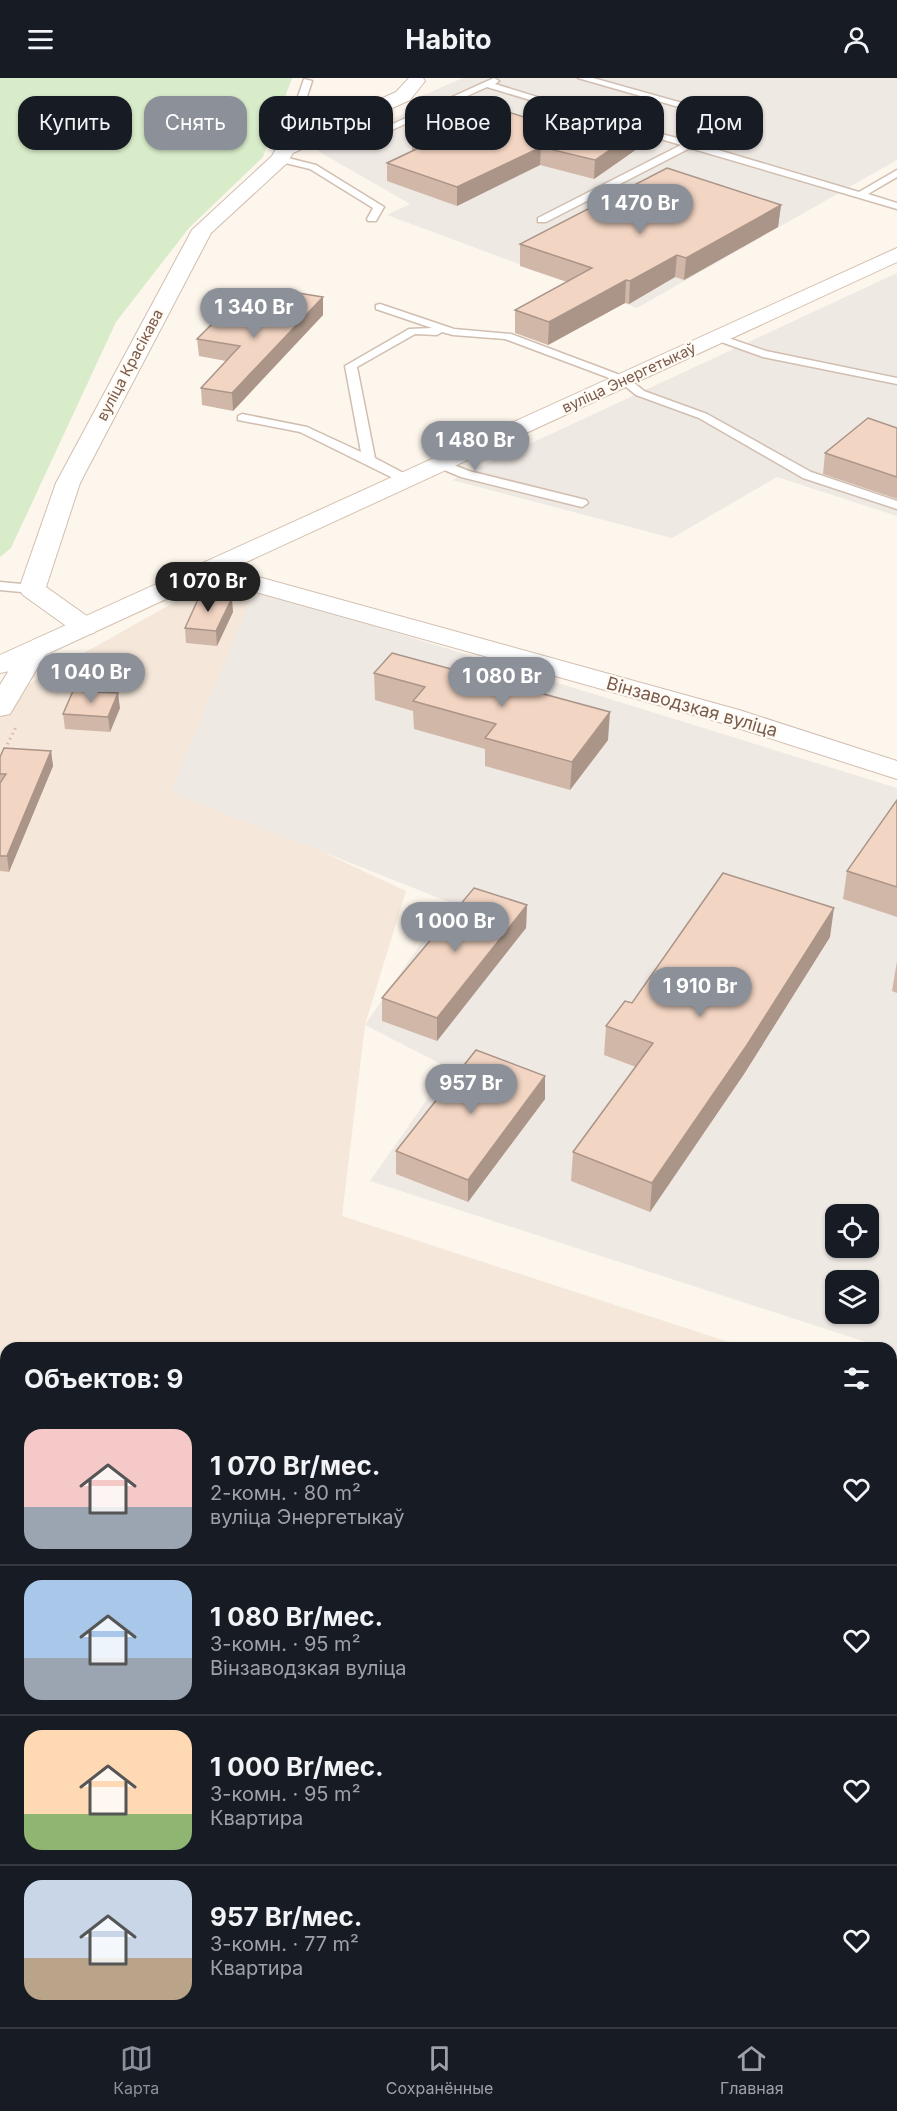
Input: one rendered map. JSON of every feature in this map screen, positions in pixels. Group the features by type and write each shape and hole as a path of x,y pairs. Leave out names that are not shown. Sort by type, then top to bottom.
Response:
{"street":[{"name":"вуліца Красікава","path":"32,589 68,483 202,230 283,154 403,96 416,81"},
{"name":"вуліца Энергетыкаў","path":"0,665 897,254"},
{"name":"Вінзаводзкая вуліца","path":"208,571 729,716 897,770"},
{"path":"32,589 85,627"},
{"path":"0,708 35,650"}],"lane":[{"path":"393,126 501,78"},
{"path":"583,78 676,104"},
{"path":"308,81 283,154 313,167 380,207 372,219"},
{"path":"486,84 676,141"},
{"path":"542,220 681,150"},
{"path":"708,150 897,206"},
{"path":"860,195 897,172"},
{"path":"380,307 453,332"},
{"path":"369,460 351,366 413,331 507,336 624,380 640,393 703,416 807,475 897,505"},
{"path":"717,337 763,354 897,381"},
{"path":"242,418 303,429 408,480"},
{"path":"441,464 465,474 582,503"},
{"path":"0,586 32,589"}],"shaded area":[{"path":"463,78 897,78 897,160 637,308 387,215 410,204 318,151 393,150 393,118 405,113 405,150 511,150 511,96 422,96"},
{"path":"897,273 897,516 777,477 672,538 452,480"},
{"path":"205,585 267,603 177,784 406,891 365,1025 342,1216 729,1342 0,1342 0,700"},
{"path":"255,589 897,788 897,1342 866,1342 370,1181 449,1068 365,1025 449,902 171,792"}],"green space":[{"path":"0,78 292,78 285,96 259,96 259,150 266,150 263,157 189,228 116,322 11,548 0,557"}],"building":[{"path":"511,113 523,117 523,150 535,150 457,187 387,163 414,150 511,150"},
{"path":"553,150 610,150 595,160"},
{"path":"667,168 781,205 686,258 677,255 549,322 515,310 592,268 520,244"},
{"path":"292,292 323,297 232,393 201,388 240,346 197,339 222,314 264,321"},
{"path":"868,418 897,428 897,477 825,453"},
{"path":"200,595 232,598 216,631 185,628"},
{"path":"392,653 610,712 572,762 485,738 496,724 413,701 425,687 374,673"},
{"path":"73,691 118,693 108,717 63,714"},
{"path":"4,748 51,751 7,856 0,856 0,783 6,774 0,774 0,757"},
{"path":"897,800 897,887 847,871"},
{"path":"723,873 834,908 747,1045 652,1183 573,1152 653,1043 606,1026 625,1001 632,1003"},
{"path":"474,888 527,905 437,1018 382,998"},
{"path":"476,1050 545,1076 468,1180 396,1151"}]}
